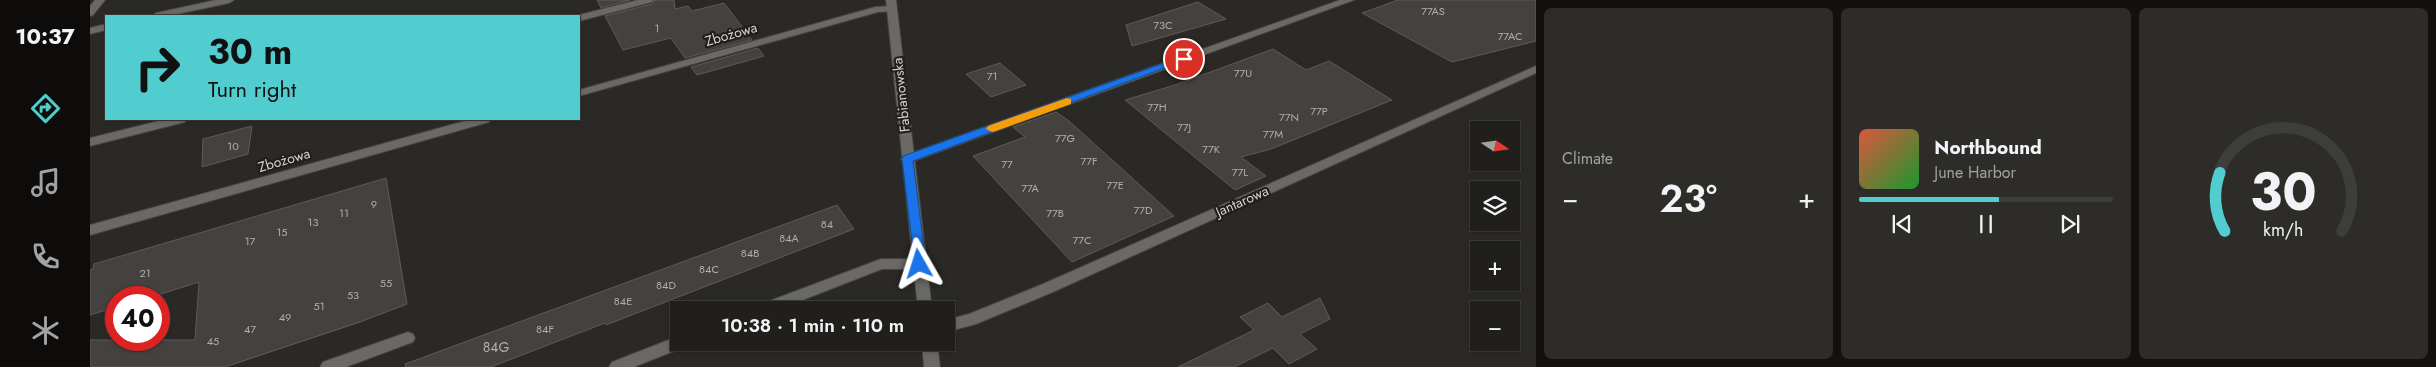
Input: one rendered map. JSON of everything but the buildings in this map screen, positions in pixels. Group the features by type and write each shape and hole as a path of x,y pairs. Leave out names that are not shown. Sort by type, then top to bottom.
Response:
{"street":[{"path":"90,12 100,0"},
{"path":"161,15 229,0"},
{"path":"580,18 649,0"},
{"path":"907,159 1349,0"},
{"name":"Fabianowska","path":"892,4 907,159 924,301"},
{"name":"Zbożowa","path":"580,93 892,4"},
{"path":"90,31 105,27"},
{"name":"Jantarowa","path":"955,324 971,320 1048,288 1536,69"},
{"path":"90,142 177,120"},
{"name":"Zbożowa","path":"90,230 481,120"},
{"path":"784,301 881,264 919,264"},
{"path":"328,367 408,338"},
{"path":"617,367 670,346"},
{"path":"930,351 932,367"}],"slow traffic":[{"path":"992,129 1067,102"}],"route":[{"path":"919,264 907,159 1184,59"}]}
